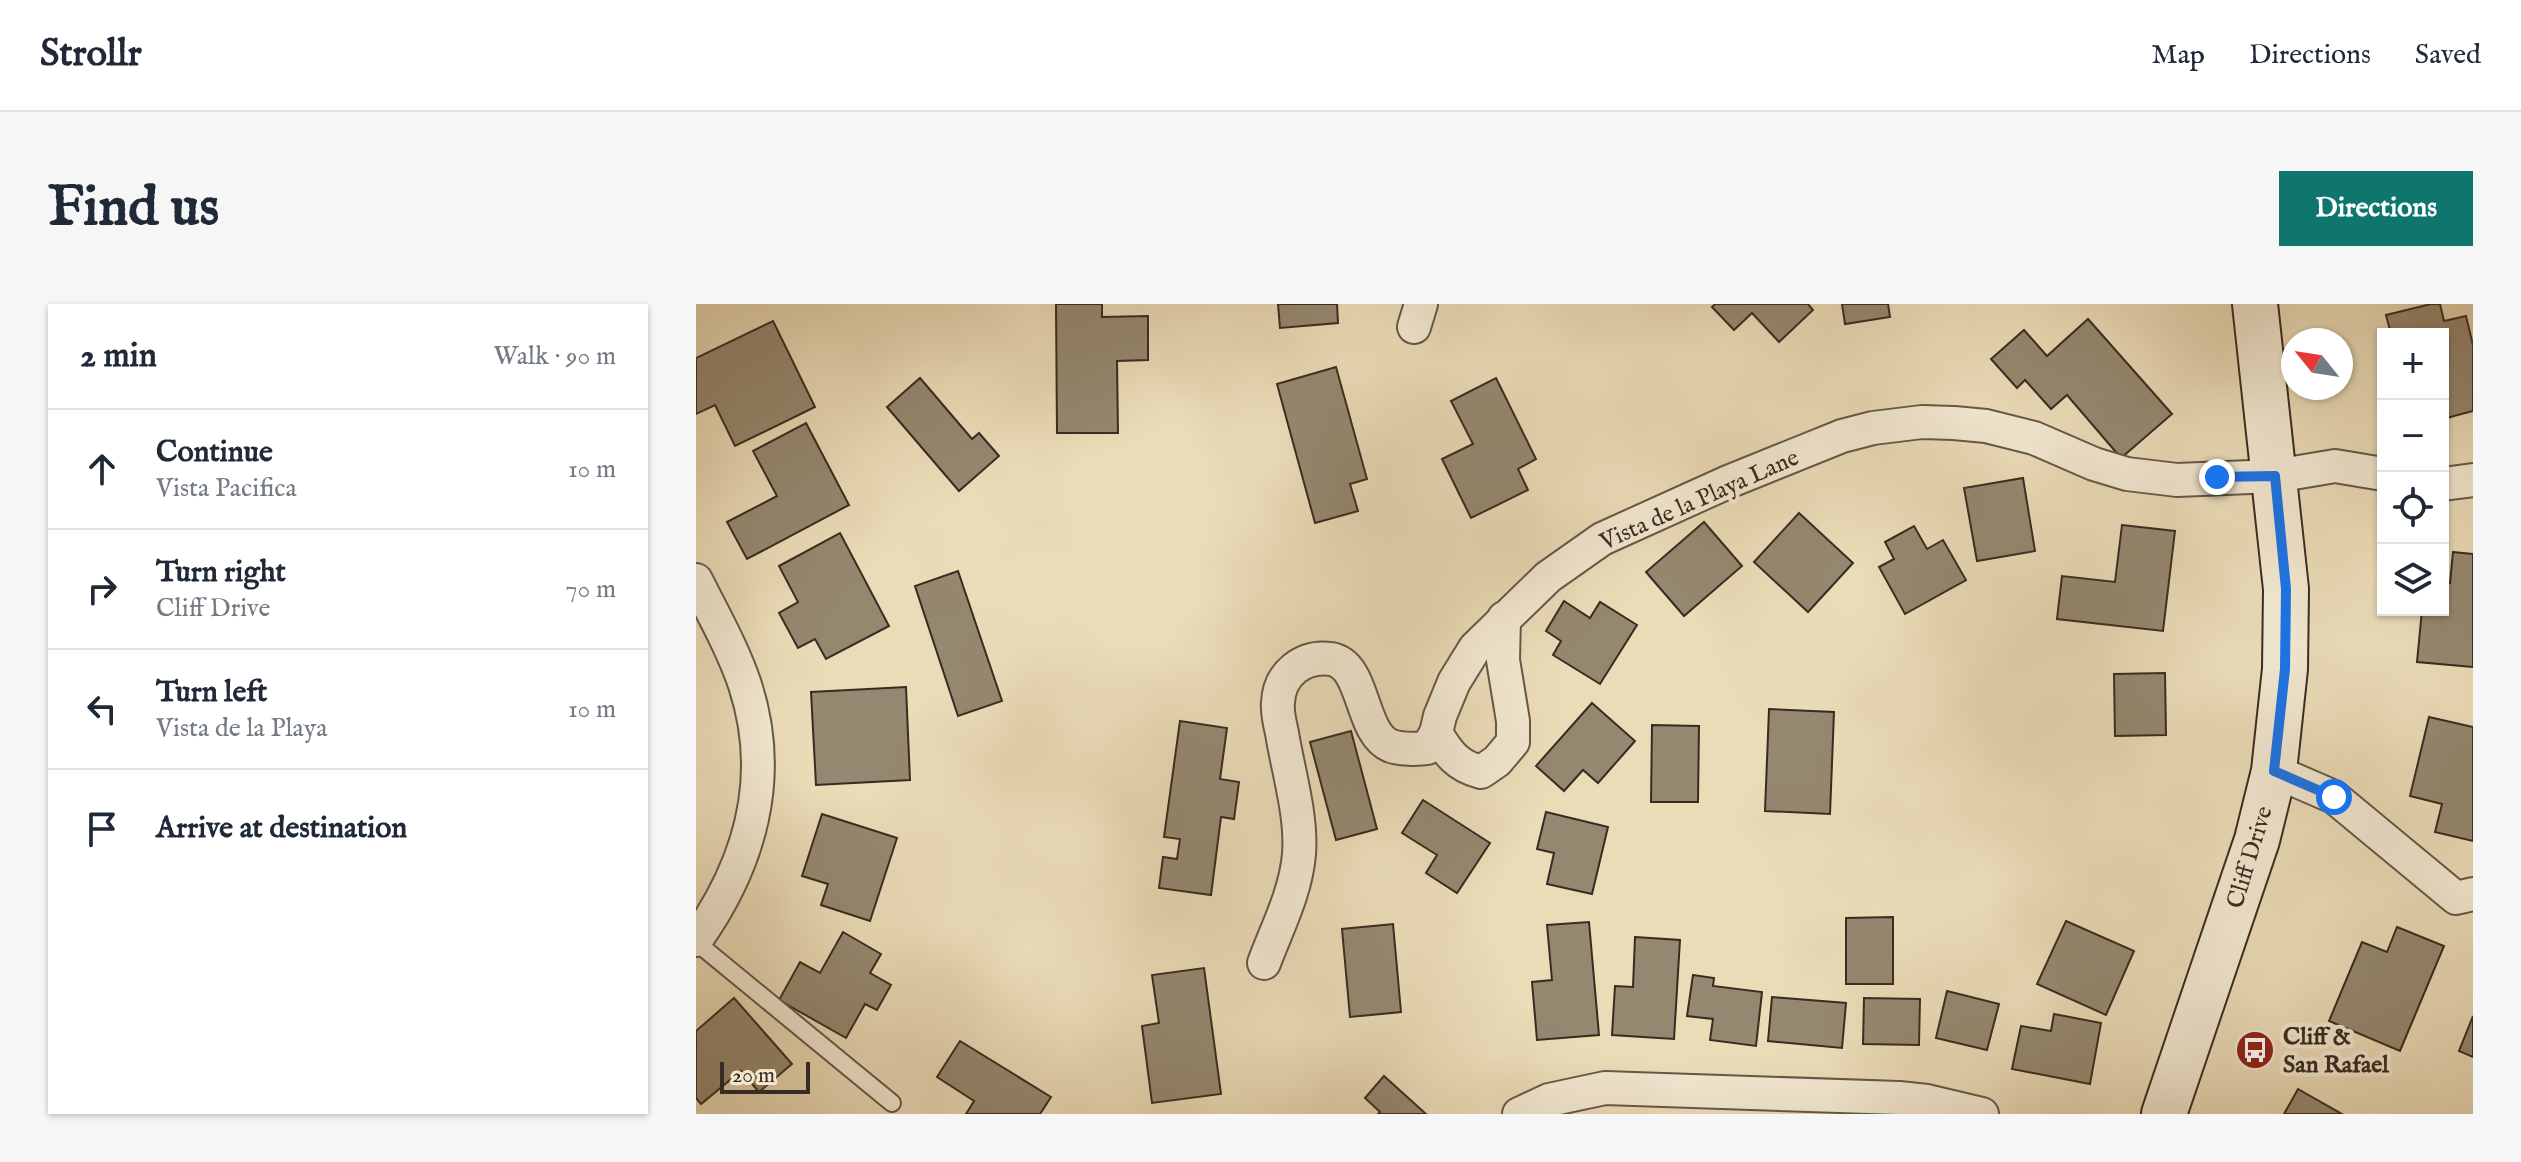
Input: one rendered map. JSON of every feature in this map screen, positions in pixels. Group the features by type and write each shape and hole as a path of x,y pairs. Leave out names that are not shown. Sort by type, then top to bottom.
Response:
{"main road":[{"name":"Cliff Drive","path":"2164,1114 2257,840 2274,771 2285,669 2286,589 2255,304"}],"street":[{"name":"Vista de la Playa Lane","path":"1436,733 1454,682 1475,648 1548,577 1602,539 1842,436 1873,428 1922,422 1986,426 2034,438 2094,464 2127,474 2177,480 2275,476 2335,466 2377,473"},
{"path":"2449,483 2473,480"},
{"path":"696,580 732,651 746,687 754,725 757,763 748,839 735,876 696,941"},
{"path":"1436,733 1448,755 1467,769 1481,772 1497,761 1513,742 1513,721 1503,660 1504,618"},
{"path":"1264,963 1294,885 1299,852 1298,820 1277,704 1282,685 1291,671 1304,662 1320,658 1337,660 1348,669 1371,722 1390,745 1408,750 1427,748 1436,733"},
{"path":"2274,771 2334,797 2456,898 2473,894"},
{"path":"1519,1114 1549,1100 1605,1088 1899,1098 1982,1114"}],"lane":[{"path":"696,941 892,1103"}],"building":[{"path":"1056,304 1102,304 1102,317 1148,316 1148,360 1117,361 1118,433 1057,433"},
{"path":"1278,304 1337,304 1338,323 1280,328"},
{"path":"1715,304 1808,304 1813,310 1779,342 1752,313 1734,330 1712,307"},
{"path":"1842,304 1888,304 1890,317 1845,324"},
{"path":"2440,304 2444,321 2466,316 2473,345 2473,411 2449,417 2449,328 2389,328 2386,315"},
{"path":"2088,319 2172,414 2121,458 2067,395 2051,409 2025,380 2017,388 1991,359 2024,330 2047,356"},
{"path":"773,321 815,407 735,446 715,405 696,414 696,358"},
{"path":"1336,367 1367,479 1350,484 1358,511 1315,523 1277,384"},
{"path":"920,378 972,439 979,433 999,456 959,491 887,407"},
{"path":"1496,378 1536,459 1518,469 1528,490 1471,518 1442,459 1473,444 1451,401"},
{"path":"806,423 849,505 747,559 727,522 777,496 753,451"},
{"path":"2023,478 2035,551 1977,561 1964,488"},
{"path":"1799,513 1853,563 1808,612 1754,562"},
{"path":"1704,522 1742,566 1684,616 1646,572"},
{"path":"2122,525 2175,531 2163,631 2057,619 2062,576 2115,582"},
{"path":"1914,526 1927,549 1943,540 1966,580 1905,614 1879,567 1894,559 1885,542"},
{"path":"840,533 889,626 826,659 815,639 798,648 779,613 798,602 779,566"},
{"path":"2453,552 2473,554 2473,667 2417,662 2421,616 2449,616"},
{"path":"958,571 1002,701 958,716 915,586"},
{"path":"1564,601 1590,618 1600,602 1637,625 1600,684 1553,655 1561,641 1546,631"},
{"path":"2165,673 2166,735 2115,736 2114,674"},
{"path":"906,687 910,780 816,785 811,692"},
{"path":"1592,703 1635,741 1598,783 1583,770 1564,791 1536,766"},
{"path":"1769,709 1834,712 1830,814 1765,811"},
{"path":"2429,717 2473,727 2473,841 2435,832 2442,804 2410,796"},
{"path":"1180,721 1227,728 1220,779 1239,782 1234,819 1221,817 1211,895 1159,888 1163,857 1177,859 1180,839 1164,837"},
{"path":"1652,725 1699,726 1698,802 1651,802"},
{"path":"1351,731 1377,829 1336,840 1310,742"},
{"path":"1423,800 1490,843 1457,893 1426,873 1437,855 1402,833"},
{"path":"1546,812 1608,827 1592,894 1547,884 1554,853 1537,849"},
{"path":"822,814 897,838 870,921 821,905 828,884 802,876"},
{"path":"1893,917 1893,984 1846,984 1846,918"},
{"path":"2066,921 2134,951 2106,1015 2037,984"},
{"path":"1589,922 1599,1035 1537,1040 1532,982 1552,980 1547,925"},
{"path":"1393,924 1401,1012 1350,1017 1342,929"},
{"path":"2397,927 2444,946 2400,1051 2329,1021 2362,942 2387,952"},
{"path":"843,932 881,954 870,973 891,985 877,1010 865,1004 846,1038 779,1000 800,962 820,973"},
{"path":"1635,937 1680,940 1674,1039 1612,1035 1615,986 1633,987"},
{"path":"1204,968 1221,1094 1152,1103 1142,1026 1159,1023 1152,975"},
{"path":"1693,975 1714,978 1713,986 1762,992 1756,1046 1710,1040 1713,1019 1687,1016"},
{"path":"1947,991 1999,1004 1987,1050 1936,1038"},
{"path":"1772,997 1846,1003 1842,1048 1768,1041"},
{"path":"734,998 792,1064 759,1092 741,1071 701,1104 696,1098 696,1031"},
{"path":"1864,998 1920,999 1919,1045 1863,1044"},
{"path":"2054,1014 2101,1023 2090,1084 2012,1069 2021,1026 2051,1031"},
{"path":"2473,1016 2473,1057 2459,1051"},
{"path":"960,1041 1051,1097 1040,1114 966,1114 974,1101 937,1077"},
{"path":"1384,1076 1426,1114 1378,1114 1380,1112 1365,1098"},
{"path":"2298,1089 2342,1114 2284,1114"}],"place":[{"name":"Cliff & San Rafael","path":"2255,1050"}],"route":[{"path":"2217,477 2275,476 2286,589 2285,669 2274,771 2334,797"}]}
